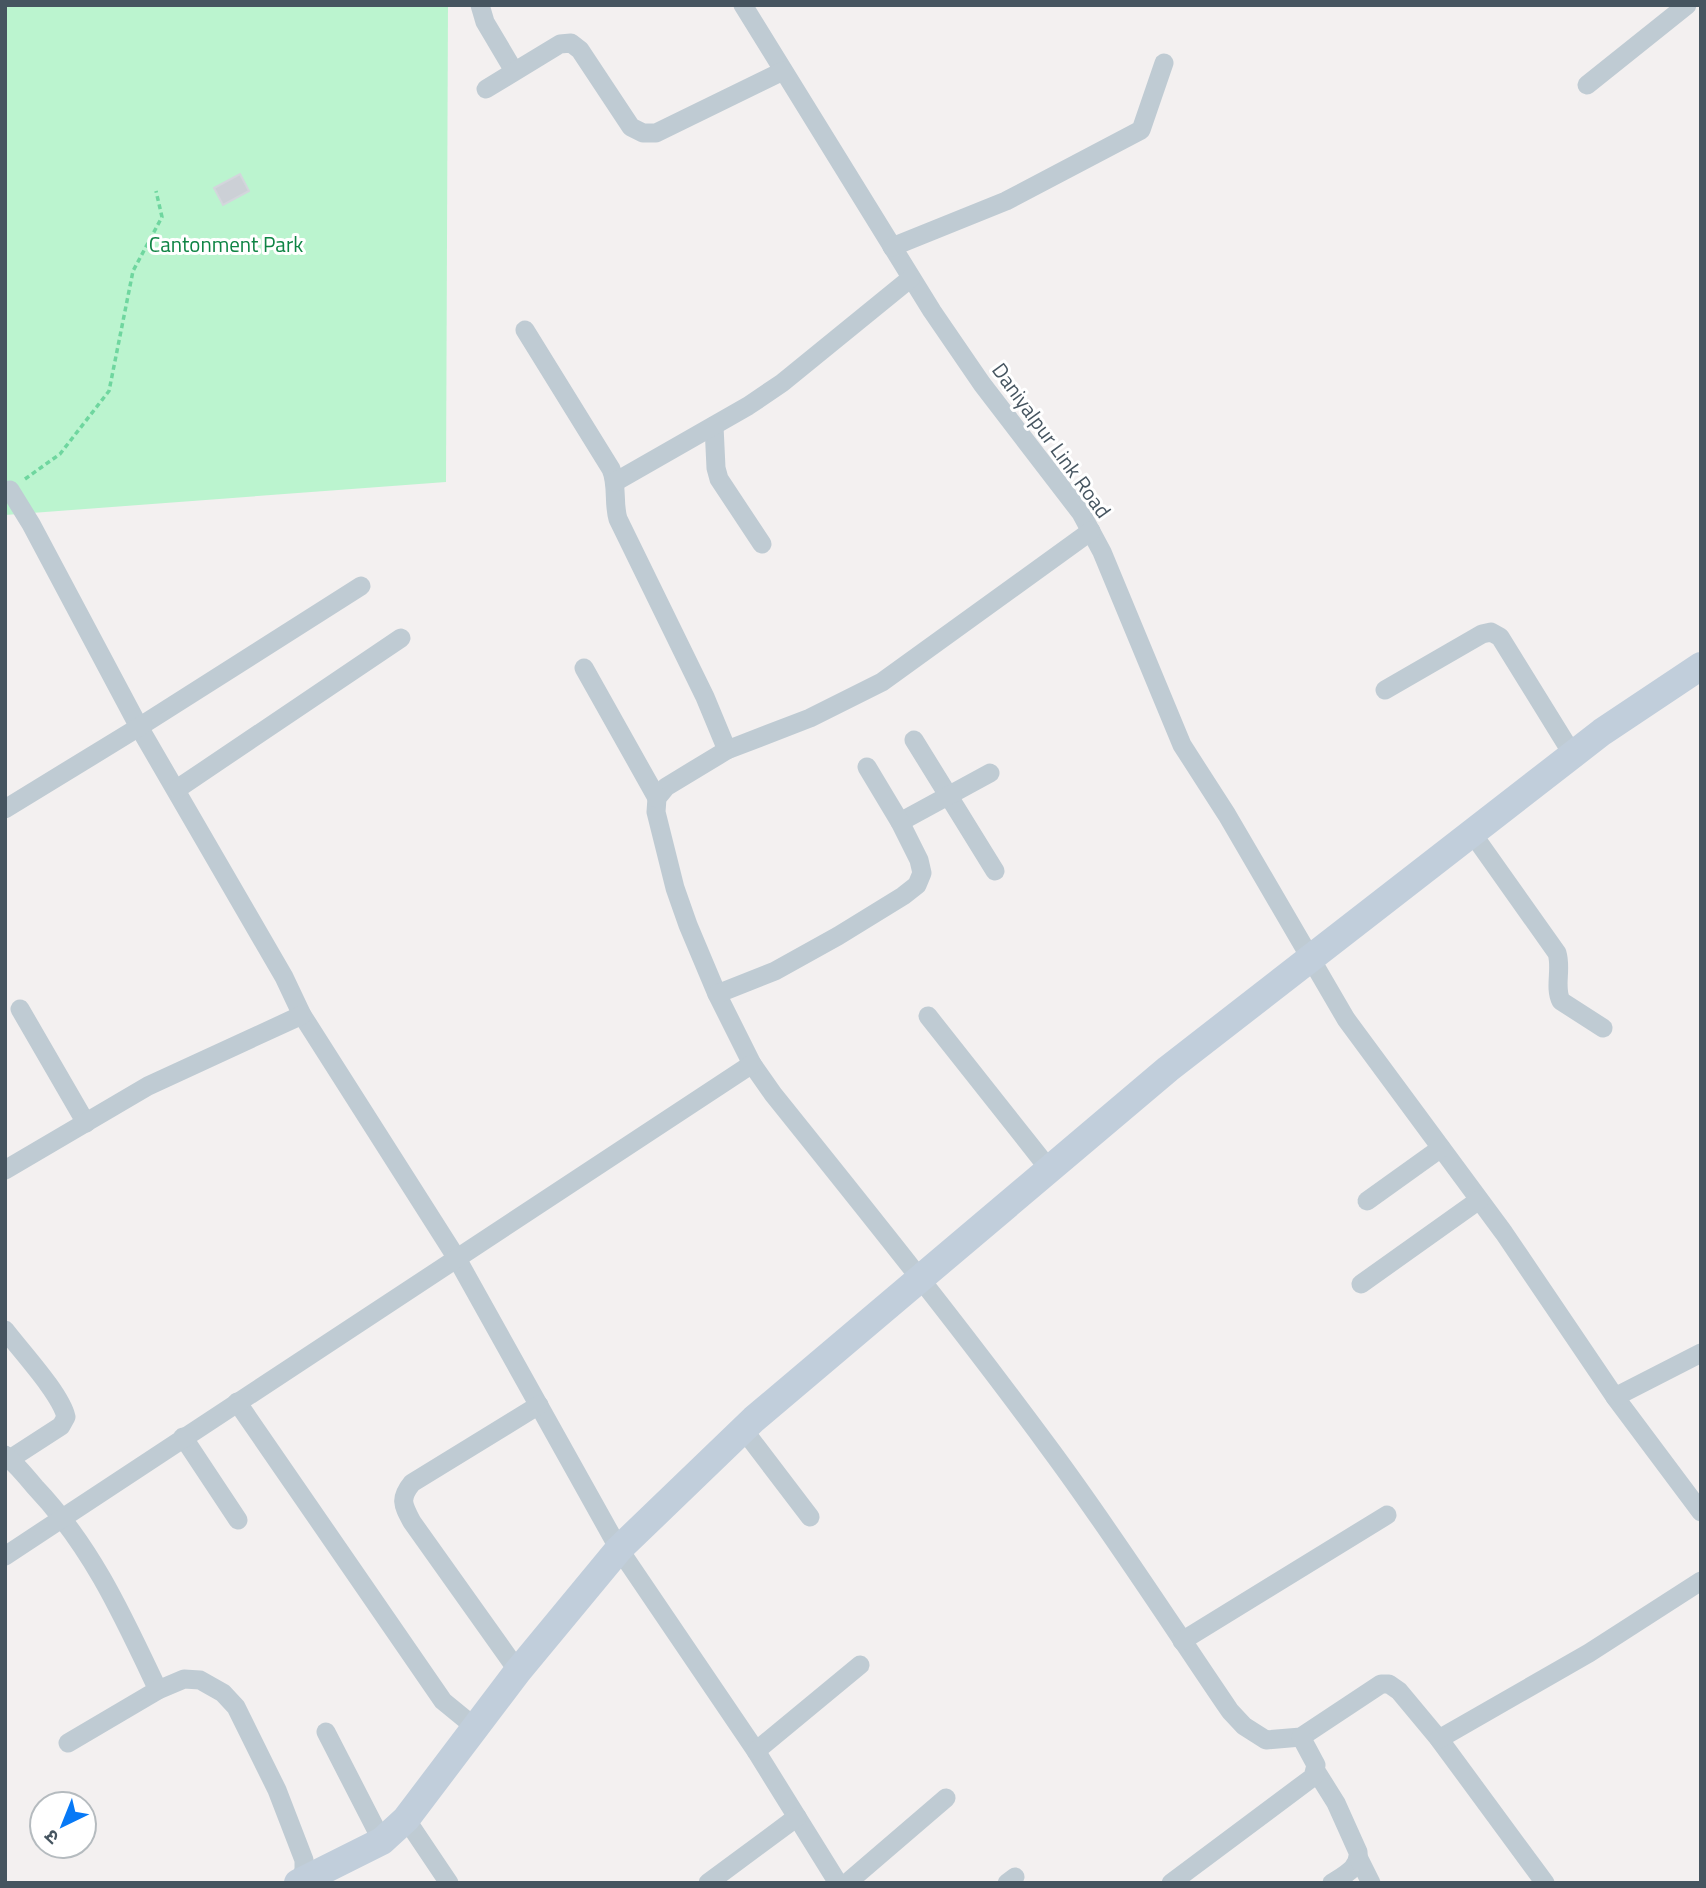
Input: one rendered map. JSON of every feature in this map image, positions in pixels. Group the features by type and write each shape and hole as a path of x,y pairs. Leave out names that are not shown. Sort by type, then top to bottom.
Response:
{"street":[{"path":"480,5 485,22 514,71"},
{"name":"Daniyalpur Link Road","path":"743,5 911,278 982,384 1081,513 1182,745 1311,956 1346,1019 1479,1200 1615,1397 1701,1512"},
{"path":"1587,85 1687,5"},
{"path":"486,89 560,44 571,43 580,50 632,127 643,134 656,133 783,71"},
{"path":"892,247 1006,201 1141,130 1164,63"},
{"path":"615,482 714,426 782,383 911,278"},
{"path":"525,330 611,469 615,482 614,499 618,519 705,697 727,750"},
{"path":"714,426 719,479 762,544"},
{"path":"10,490 31,524 139,727 284,977 302,1015 456,1257 619,1549 756,1751 838,1883"},
{"path":"657,798 666,787 727,750 810,718 882,682 1091,531"},
{"path":"5,809 360,586"},
{"path":"1385,690 1482,634 1491,632 1500,637 1573,755"},
{"path":"177,789 401,638"},
{"path":"299,1883 382,1841 406,1819 518,1671 619,1549 743,1429 1168,1069 1602,732 1701,666"},
{"path":"584,668 657,798 656,811 675,888 688,925 717,994 752,1064 1051,1450 1230,1711 1244,1726 1266,1740 1301,1737 1381,1684 1389,1684 1399,1691 1439,1739 1545,1883"},
{"path":"914,740 995,871"},
{"path":"717,994 775,971 838,936 917,886 922,873 919,860 900,822 866,767"},
{"path":"900,822 990,773"},
{"path":"1472,833 1558,953 1558,995 1561,1001 1603,1027"},
{"path":"20,1009 86,1123"},
{"path":"5,1170 149,1086 302,1015"},
{"path":"928,1016 1049,1170"},
{"path":"5,1556 752,1064"},
{"path":"1367,1200 1441,1148"},
{"path":"1361,1284 1479,1200"},
{"path":"5,1330 55,1396 66,1417 61,1426 8,1457 63,1516 118,1605 158,1690"},
{"path":"1615,1397 1701,1353"},
{"path":"237,1402 443,1701 475,1728"},
{"path":"518,1671 412,1522 404,1505 404,1493 412,1483 539,1405"},
{"path":"743,1429 810,1517"},
{"path":"183,1437 238,1520"},
{"path":"1182,1641 1387,1515"},
{"path":"1439,1739 1588,1653 1701,1581"},
{"path":"756,1751 860,1665"},
{"path":"68,1743 158,1690 192,1678 223,1693 230,1700 277,1790 304,1860 304,1870 299,1883"},
{"path":"326,1732 382,1841"},
{"path":"1301,1737 1316,1765 1316,1772 1336,1803 1371,1883"},
{"path":"1171,1883 1303,1786 1316,1772"},
{"path":"847,1883 946,1798"},
{"path":"708,1883 797,1817"},
{"path":"406,1819 449,1883"},
{"path":"1332,1883 1356,1866 1359,1859"}],"path":[{"path":"10,490 60,454 109,391 133,271 162,217 156,191"}],"green space":[{"name":"Cantonment Park","path":"5,5 448,5 446,482 5,515"}],"building":[{"path":"240,174 249,191 223,205 214,188"}]}
